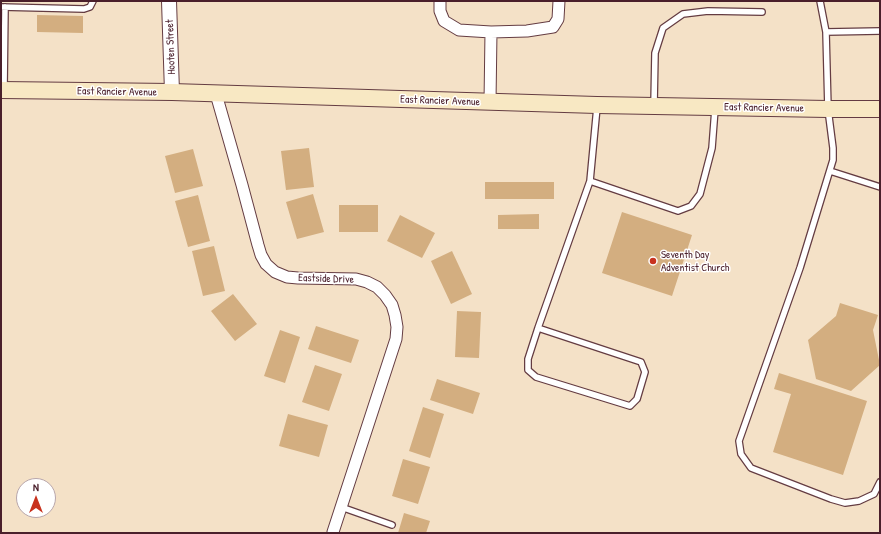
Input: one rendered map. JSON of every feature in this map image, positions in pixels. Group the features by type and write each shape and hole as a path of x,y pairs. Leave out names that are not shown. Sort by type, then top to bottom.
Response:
{"main road":[{"name":"East Rancier Avenue","path":"2,90 172,92 597,105 880,109"}],"street":[{"name":"Hooten Street","path":"169,1 172,92"},
{"path":"440,1 440,11 444,21 459,30 491,32 527,31 553,27 558,19 559,1"},
{"path":"490,102 491,32"},
{"name":"Eastside Drive","path":"216,94 258,245 266,264 275,272 287,277 356,279 367,282 377,286 392,305 397,327 396,339 333,532"}],"lane":[{"path":"2,90 3,7 84,9 90,7 93,1"},
{"path":"820,1 826,32 828,109 833,160 800,268 738,440 741,454 751,468 831,500 845,503 860,501 874,494 880,482"},
{"path":"654,106 655,54 663,28 683,14 708,12 762,12"},
{"path":"826,32 880,31"},
{"path":"538,328 641,362 645,372 637,399 630,406 536,377 528,370 528,359 538,328 590,181 597,105"},
{"path":"590,181 678,211 692,206 700,194 712,148 715,107"},
{"path":"830,171 880,187"},
{"path":"341,507 392,525"}],"building":[{"path":"37,15 83,16 83,33 37,32"},
{"path":"309,148 314,187 286,190 281,151"},
{"path":"193,149 203,186 175,193 165,156"},
{"path":"485,182 554,182 554,199 485,199"},
{"path":"313,194 324,232 297,239 286,202"},
{"path":"198,195 210,241 188,247 175,201"},
{"path":"339,205 378,205 378,232 339,232"},
{"path":"622,212 692,235 672,296 602,273"},
{"path":"539,214 539,229 498,229 498,215"},
{"path":"400,215 435,233 422,258 387,241"},
{"path":"214,246 225,291 203,296 192,251"},
{"path":"452,251 472,294 451,304 431,261"},
{"path":"233,294 257,324 235,341 211,311"},
{"path":"840,303 878,315 873,330 880,365 851,391 816,379 808,340 836,316"},
{"path":"457,311 481,312 479,358 455,357"},
{"path":"316,326 359,340 351,363 308,349"},
{"path":"280,330 300,337 285,383 264,376"},
{"path":"315,365 342,374 329,411 302,402"},
{"path":"779,373 867,401 843,475 773,452 791,394 774,389"},
{"path":"437,379 480,393 473,414 430,400"},
{"path":"423,407 444,414 430,458 409,451"},
{"path":"288,414 328,425 319,457 279,446"},
{"path":"403,459 430,467 418,504 392,496"},
{"path":"404,513 430,521 426,533 398,533"}],"place":[{"name":"Seventh Day Adventist Church","path":"653,261"}]}
